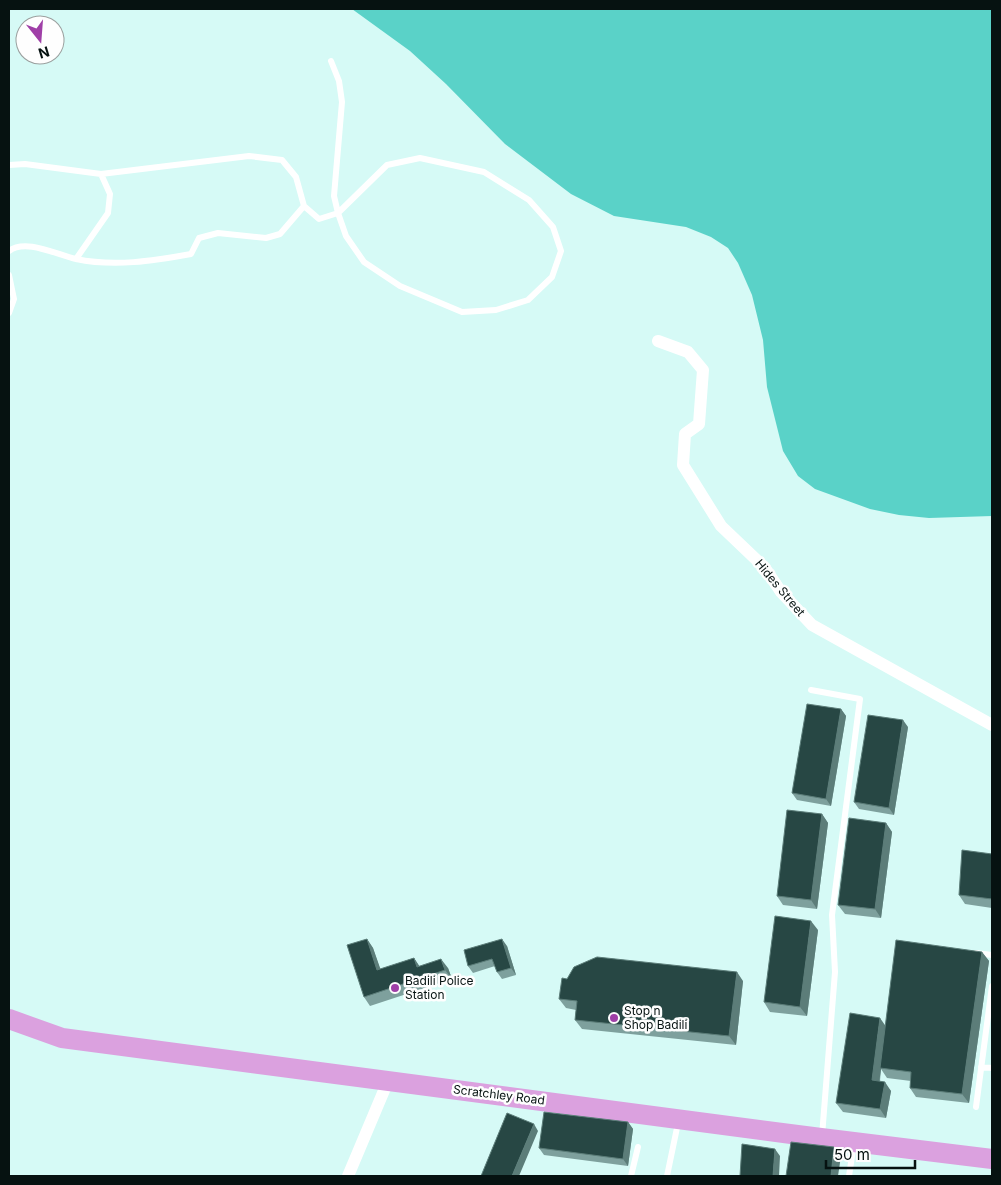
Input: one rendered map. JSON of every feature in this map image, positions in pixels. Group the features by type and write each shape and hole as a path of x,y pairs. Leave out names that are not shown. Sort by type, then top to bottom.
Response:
{"main road":[{"name":"Scratchley Road","path":"9,1018 62,1038 992,1159"}],"street":[{"name":"Hides Street","path":"658,341 688,352 703,370 699,424 685,434 683,465 721,526 765,568 781,592 812,625 992,725"},
{"path":"348,1176 388,1081"}],"lane":[{"path":"9,165 25,164 101,174 249,156 282,160 296,177 304,206 319,220 338,214 387,166 420,158 484,172 529,200 553,227 561,251 552,276 528,300 496,310 462,312 400,286 364,262 346,236 338,214 334,196 342,102 338,81 331,61"},
{"path":"76,259 108,213 110,194 101,174"},
{"path":"9,251 13,248 29,246 76,259 105,264 191,254 200,238 218,233 266,238 280,234 304,206"},
{"path":"9,275 14,299 9,314"},
{"path":"811,690 860,699 832,915 835,972 822,1138"},
{"path":"965,951 992,955"},
{"path":"976,1107 992,986"},
{"path":"982,1067 992,1068"},
{"path":"670,1174 679,1119"},
{"path":"849,1176 855,1142"},
{"path":"631,1176 638,1147"}],"water":[{"path":"352,9 992,9 992,516 929,518 899,515 870,509 815,489 798,476 783,451 767,387 763,340 752,295 738,263 728,248 711,237 686,227 614,216 571,194 505,144 446,84 410,51"}],"building":[{"path":"807,704 841,709 826,799 792,793"},
{"path":"868,715 903,720 889,808 854,802"},
{"path":"787,810 822,814 811,900 777,896"},
{"path":"849,818 886,823 875,909 838,905"},
{"path":"962,850 992,854 992,899 959,895"},
{"path":"775,916 811,921 800,1007 764,1002"},
{"path":"367,939 377,970 414,958 417,967 441,959 445,970 364,997 347,945"},
{"path":"502,939 511,968 497,972 492,959 468,966 464,950"},
{"path":"896,940 982,952 962,1094 910,1088 911,1072 880,1068"},
{"path":"597,957 737,972 729,1036 575,1020 577,1001 559,999 562,978 567,979 574,967"},
{"path":"850,1013 880,1018 872,1080 885,1082 880,1109 836,1103"},
{"path":"544,1112 628,1122 623,1159 539,1148"},
{"path":"507,1113 534,1124 512,1176 481,1176"},
{"path":"791,1142 834,1147 831,1176 786,1176"},
{"path":"742,1144 775,1149 773,1176 740,1176"}],"place":[{"name":"Badili Police Station","path":"395,988"},
{"name":"Stop n Shop Badili","path":"614,1018"}]}
